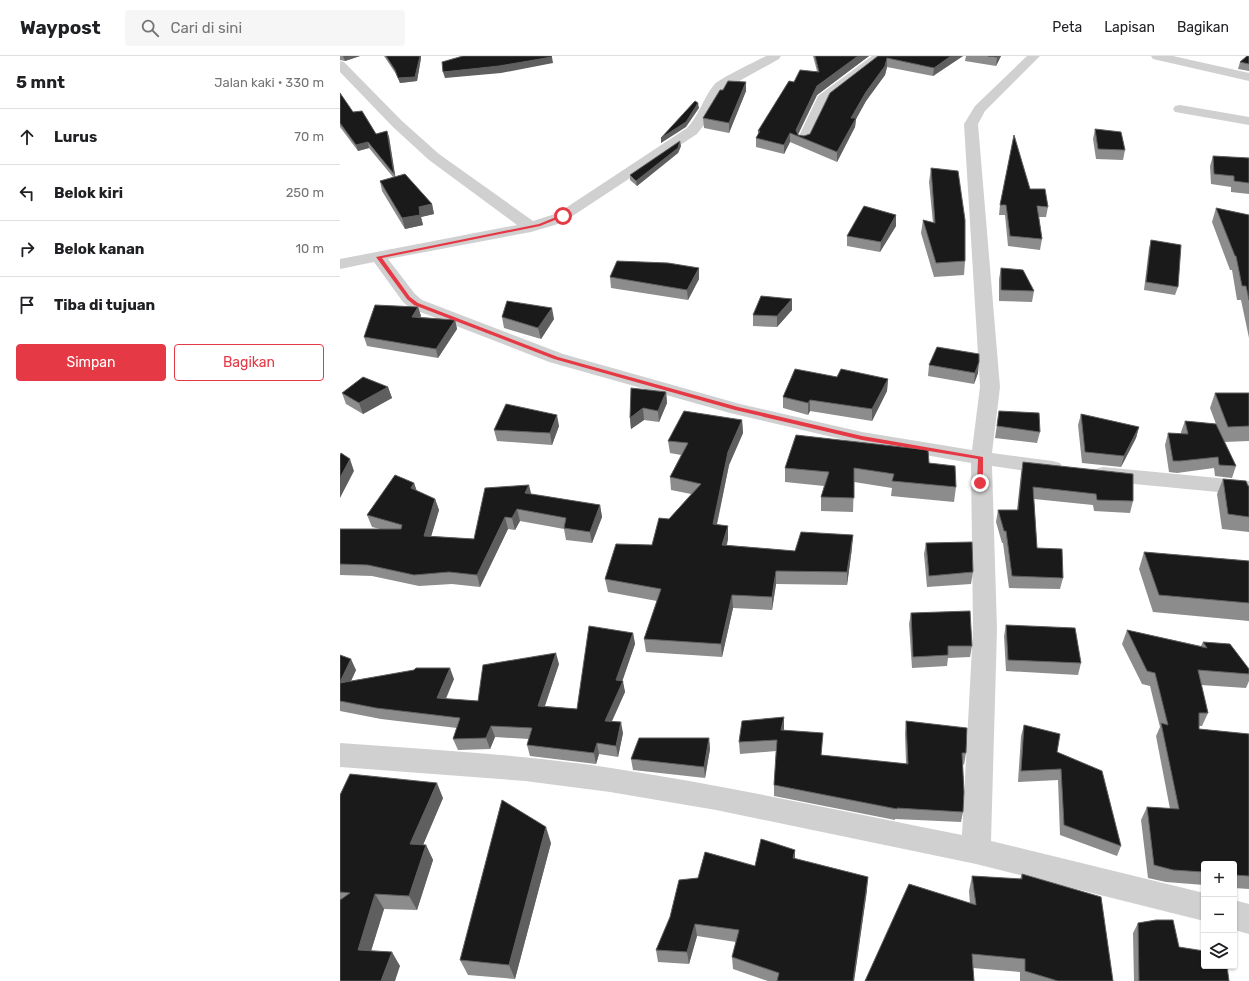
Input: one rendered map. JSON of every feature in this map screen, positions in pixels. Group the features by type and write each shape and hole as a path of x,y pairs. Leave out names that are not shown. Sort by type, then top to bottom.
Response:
{"street":[{"path":"340,264 531,227 563,216 692,132 701,120 720,86 775,56"},
{"path":"804,140 823,99 880,56"},
{"path":"976,851 984,629 981,458 990,387 971,124 980,109 1034,56"},
{"path":"1158,56 1249,77"},
{"path":"340,65 404,131 434,157 461,179 531,227"},
{"path":"1180,109 1249,121"},
{"path":"378,257 409,298 416,304 556,358 737,409 855,437 981,458 1077,471 1249,488"},
{"path":"340,755 525,769 610,780 716,798 976,851 1201,907"},
{"path":"1237,916 1249,919"}],"building":[{"path":"386,56 420,56 415,77 398,78"},
{"path":"463,56 552,57 499,66 443,72 442,62"},
{"path":"815,56 858,56 817,86 796,130 798,135 804,136 810,134 830,93 878,56 951,56 934,68 887,58 885,66 866,92 851,118 856,118 837,152 790,133 784,145 756,138 760,131 758,131 789,81 794,82 800,70 819,72"},
{"path":"1249,56 1249,64 1240,62"},
{"path":"728,81 746,82 729,123 703,118 720,90 723,90"},
{"path":"340,93 353,112 362,111 376,134 387,131 394,174 368,142 356,145 340,123"},
{"path":"695,101 698,103 686,122 661,138"},
{"path":"1095,129 1121,132 1125,150 1098,149"},
{"path":"1014,135 1030,189 1045,189 1048,207 1037,206 1042,239 1010,236 1006,205 1000,205"},
{"path":"680,141 678,148 636,181 630,175"},
{"path":"1213,156 1249,158 1249,183 1234,181 1234,176 1214,174"},
{"path":"931,168 958,171 965,220 965,261 936,263 923,220 935,223"},
{"path":"405,174 432,204 419,207 420,215 402,218 380,181"},
{"path":"864,206 896,215 881,242 847,236"},
{"path":"1216,208 1249,215 1249,300 1246,286 1242,286 1236,256"},
{"path":"1151,240 1181,245 1178,287 1146,282"},
{"path":"617,261 668,263 699,268 687,290 610,277"},
{"path":"1001,268 1023,270 1034,291 1001,290"},
{"path":"761,296 792,299 777,316 753,315"},
{"path":"507,301 552,308 538,328 502,317"},
{"path":"375,305 418,307 412,317 455,320 436,349 364,337"},
{"path":"937,347 979,354 979,362 975,373 929,365"},
{"path":"795,369 837,377 841,369 888,379 872,409 810,400 808,403 783,397"},
{"path":"363,377 388,387 359,403 342,393"},
{"path":"631,388 666,392 658,411 643,408 630,418"},
{"path":"1215,393 1249,393 1249,426 1228,427"},
{"path":"506,404 557,415 550,433 494,430"},
{"path":"684,411 742,420 728,452 713,524 728,526 722,545 795,551 801,532 853,535 847,572 776,571 772,597 732,595 721,644 644,639 661,589 605,579 616,544 652,545 659,518 669,519 701,484 670,477 688,443 668,441"},
{"path":"999,411 1039,413 1040,432 997,426"},
{"path":"1081,414 1139,427 1124,456 1085,452"},
{"path":"1185,421 1216,424 1236,466 1219,465 1218,457 1173,461 1168,433 1188,434"},
{"path":"796,435 928,450 929,463 955,466 956,487 892,481 894,474 854,468 854,498 821,497 829,472 785,468"},
{"path":"341,453 350,459 340,478 340,455"},
{"path":"1023,462 1133,474 1133,501 1097,500 1096,494 1033,487 1037,548 1062,549 1063,578 1012,576 1006,531 1004,531 998,510 1018,510"},
{"path":"395,475 414,483 411,488 435,499 424,536 474,539 485,488 529,485 525,493 600,505 590,532 564,528 566,518 517,509 512,518 505,517 477,575 449,572 414,575 368,565 340,564 340,529 401,529 402,525 367,515"},
{"path":"1223,479 1246,481 1249,486 1249,517 1228,514"},
{"path":"972,542 973,572 929,576 926,543"},
{"path":"1144,552 1249,561 1249,603 1159,595"},
{"path":"970,611 972,646 948,646 948,655 913,657 911,613"},
{"path":"1006,625 1075,628 1081,663 1008,660"},
{"path":"589,626 633,633 616,680 623,681 605,721 621,722 616,746 597,743 594,753 527,745 532,728 491,726 486,738 453,739 460,718 376,708 340,701 340,683 414,670 416,668 450,668 437,698 478,701 483,665 556,653 538,706 577,709"},
{"path":"1127,630 1207,648 1203,642 1230,644 1249,669 1249,674 1198,670 1208,713 1199,713 1199,729 1249,734 1249,876 1237,875 1237,861 1201,861 1201,872 1173,870 1154,865 1147,807 1179,809 1161,723 1168,725 1155,673 1147,671"},
{"path":"340,655 351,659 340,682"},
{"path":"784,717 781,730 823,733 821,755 908,764 906,721 967,728 966,753 962,753 964,792 963,812 897,809 774,785 777,740 739,742 742,721"},
{"path":"1024,725 1060,734 1057,752 1102,771 1121,846 1064,825 1061,769 1021,771"},
{"path":"639,738 709,738 704,767 631,759"},
{"path":"350,774 437,783 410,844 426,845 409,896 375,894 358,950 392,952 381,981 340,981 340,900 350,893 340,892 340,795"},
{"path":"502,800 546,827 509,965 460,960"},
{"path":"761,839 795,850 793,858 868,877 853,981 777,981 779,973 732,957 739,930 695,924 687,952 656,950 670,917 679,880 698,878 705,852 755,866"},
{"path":"1022,874 1101,897 1113,981 1058,981 1025,971 1025,959 972,954 974,981 865,981 909,884 976,905 972,876 1022,879"},
{"path":"1156,920 1173,920 1179,947 1201,951 1201,969 1227,969 1229,981 1139,981 1138,923"}],"route":[{"path":"563,216 540,225 378,257 409,298 416,304 556,358 737,409 862,438 981,458 980,483"}]}
